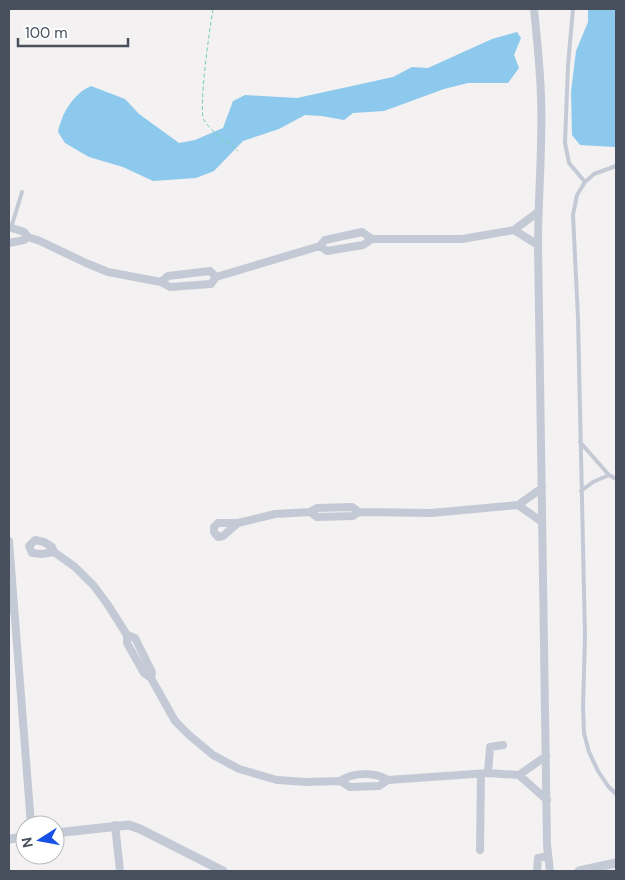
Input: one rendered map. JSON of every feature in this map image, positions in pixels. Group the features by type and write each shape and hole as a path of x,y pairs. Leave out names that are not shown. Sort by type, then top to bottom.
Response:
{"street":[{"path":"534,9 541,95 538,245 546,756 550,871"},
{"path":"320,246 327,251 363,245 372,239 462,239 514,230 538,212"},
{"path":"10,228 24,232 28,237 108,272 161,282 170,287 211,284 216,277 320,246 325,240 362,232 372,239"},
{"path":"514,230 538,245"},
{"path":"9,243 18,242 28,237"},
{"path":"161,282 168,276 210,270 216,277"},
{"path":"238,523 275,514 310,512 317,508 352,507 359,512 431,513 518,504 542,488"},
{"path":"518,504 542,522"},
{"path":"9,542 30,815"},
{"path":"54,552 75,567 94,586 108,605 127,636 127,643 135,658 144,673 151,678 176,721 189,735 220,759 238,769 277,780 307,782 340,781 348,775 378,775 388,780 484,774 518,775 546,756"},
{"path":"480,850 484,774 490,747 503,745"},
{"path":"518,775 547,800"},
{"path":"115,825 120,871"},
{"path":"65,832 129,825 223,871"},
{"path":"537,871 538,858 548,856"},
{"path":"578,871 616,862"}],"lane":[{"path":"573,9 568,65 565,143 569,163 585,182"},
{"path":"616,166 594,174 585,182 577,195 573,215 578,318 585,636 584,732 589,752 598,771 616,794"},
{"path":"10,228 22,192"},
{"path":"580,442 609,475 616,479"},
{"path":"581,491 593,482 609,475"},
{"path":"9,608 15,616"}],"path":[{"path":"213,9 202,94 203,119 238,151"}],"water":[{"path":"588,9 616,9 615,147 580,145 572,135 571,92 576,51 588,22"},
{"path":"517,32 521,38 514,55 519,68 508,83 468,83 444,89 384,111 353,113 344,120 305,115 279,129 243,141 214,171 196,178 153,181 123,167 89,157 65,143 58,132 62,118 69,105 79,94 91,86 125,99 139,114 179,143 195,140 223,128 233,101 245,95 297,98 393,77 412,67 428,68 492,39"}]}
